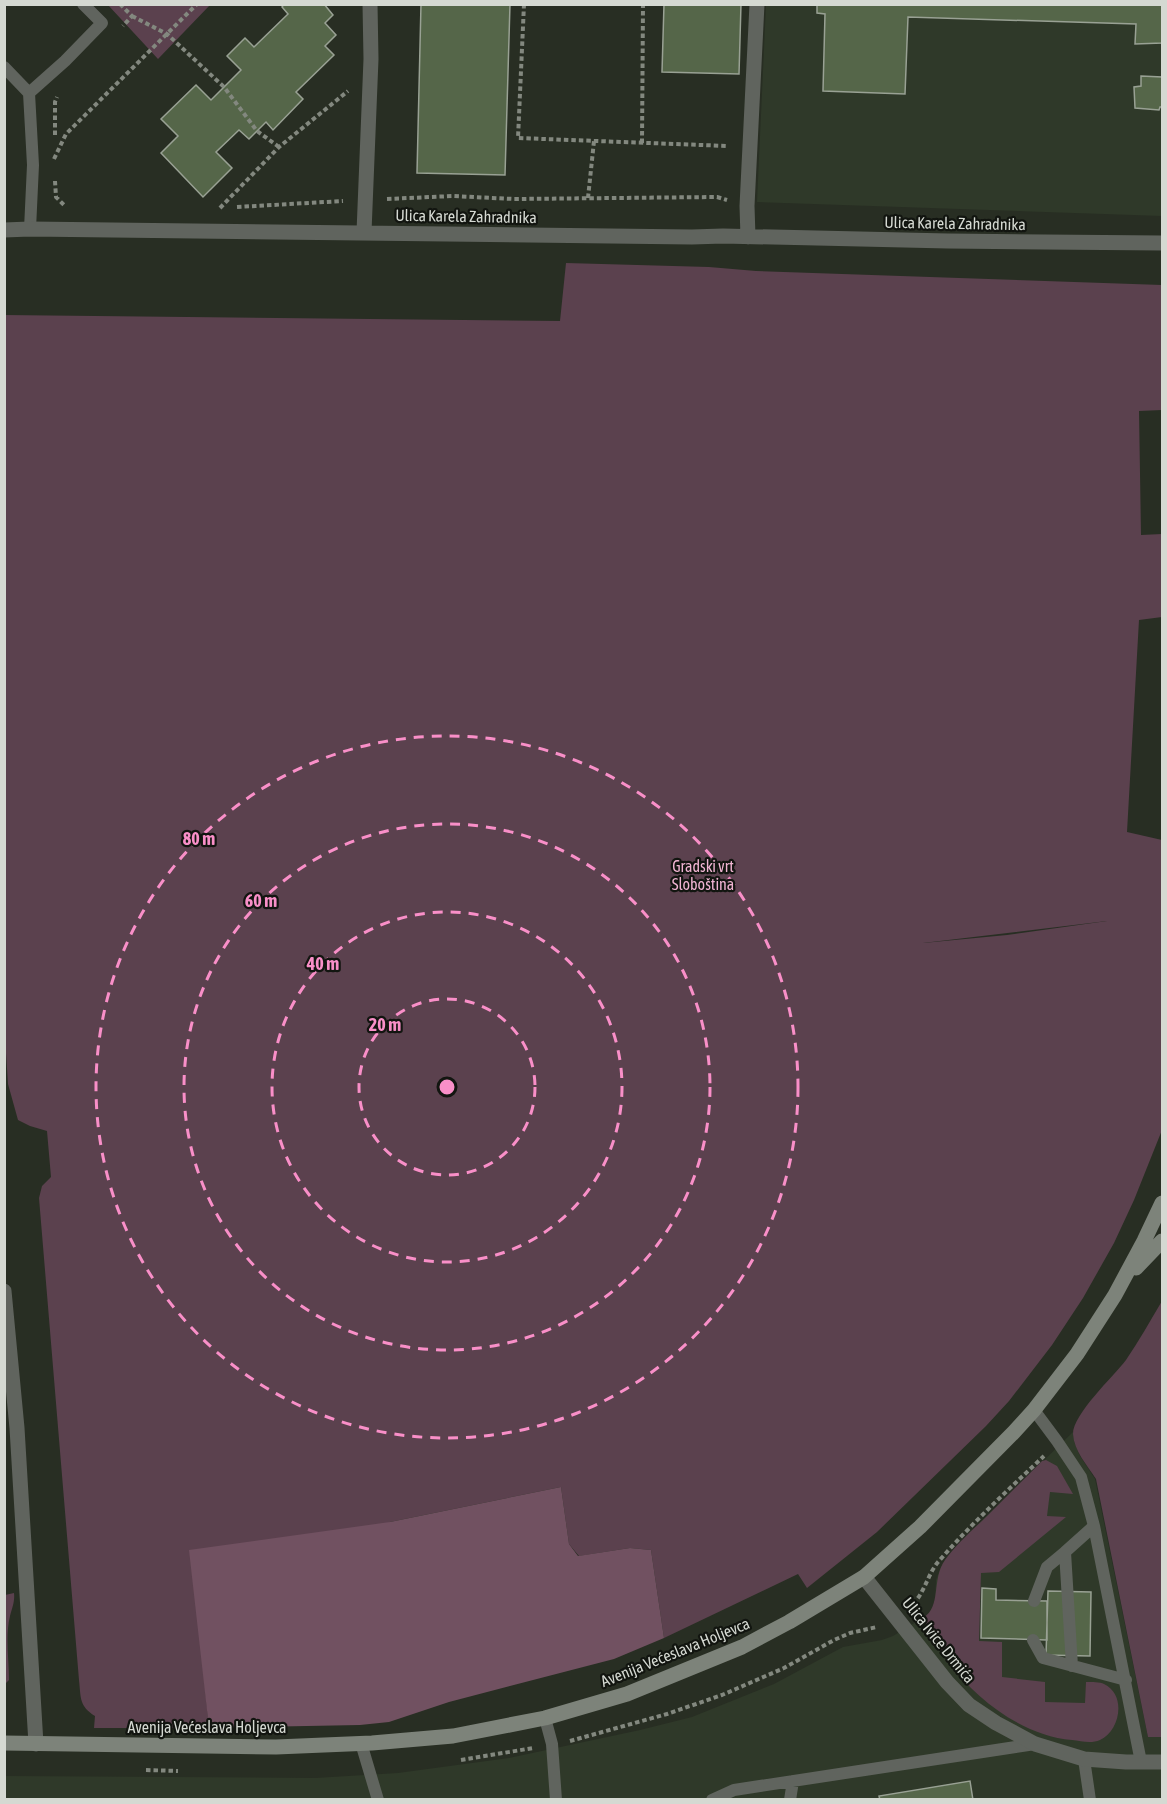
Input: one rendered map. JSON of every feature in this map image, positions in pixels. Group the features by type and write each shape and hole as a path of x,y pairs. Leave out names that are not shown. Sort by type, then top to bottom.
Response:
{"street":[{"path":"364,232 370,4"},
{"path":"748,237 747,206 757,4"},
{"name":"Ulica Karela Zahradnika","path":"4,230 364,232 948,242 1162,243"},
{"name":"Avenija Većeslava Holjevca","path":"4,1743 276,1747 453,1736 545,1718 627,1694 742,1647 864,1577 920,1527 1014,1432 1077,1354 1121,1284 1162,1203"},
{"path":"1121,1284 1162,1241"},
{"path":"4,1291 17,1428 36,1744"},
{"name":"Ulica Ivice Drmića","path":"864,1577 947,1682 969,1705 996,1723 1035,1744 1084,1759 1162,1762"}],"lane":[{"path":"29,93 65,61 102,23 83,4"},
{"path":"4,67 29,93 33,165 30,229"},
{"path":"1034,1410 1058,1441 1081,1478 1095,1526 1141,1762"},
{"path":"1034,1601 1047,1567 1095,1526"},
{"path":"1065,1552 1072,1666"},
{"path":"1033,1640 1043,1658 1126,1680"},
{"path":"545,1718 552,1744 556,1800"},
{"path":"361,1743 378,1800"},
{"path":"712,1800 734,1790 1035,1744"},
{"path":"1084,1759 1090,1800"},
{"path":"790,1800 793,1781"}],"path":[{"path":"120,4 132,16 167,34 224,87 257,131 279,147"},
{"path":"54,159 66,135 197,4"},
{"path":"524,4 518,138 750,147"},
{"path":"642,143 643,4"},
{"path":"117,32 132,16"},
{"path":"220,208 279,147 347,91 370,59"},
{"path":"54,136 55,102 58,96"},
{"path":"588,198 594,141"},
{"path":"54,147 54,168"},
{"path":"55,178 56,198 68,208"},
{"path":"209,208 453,196 514,199 717,197 747,206"},
{"path":"915,1602 934,1567 961,1536 1044,1455"},
{"path":"573,1741 667,1714 722,1695 784,1668 842,1636 883,1626"}],"shaded area":[{"path":"766,5 1162,5 1162,216 757,202"},
{"path":"1073,1432 1080,1456 1095,1479 1148,1737 1162,1737 1162,1799 5,1800 5,1776 315,1778 398,1773 509,1758 692,1717 774,1684 843,1647 893,1636 929,1614 935,1602 936,1580 945,1560 966,1536"},
{"path":"561,1487 569,1544 578,1556 630,1548 651,1550 664,1638 614,1659 449,1702 389,1722 360,1725 209,1728 189,1550 390,1522"}],"green space":[{"path":"108,5 210,5 158,59"},
{"name":"Gradski vrt Sloboština","path":"566,263 1162,285 1162,410 1139,411 1141,535 1162,534 1162,617 1139,620 1127,832 1162,840 1162,1130 1114,1243 1083,1298 1052,1345 1009,1401 877,1532 807,1588 798,1574 664,1638 651,1550 630,1548 579,1556 569,1544 561,1487 390,1522 202,1656 209,1728 94,1728 95,1716 83,1705 80,1692 39,1198 42,1186 51,1177 47,1131 18,1120 8,1084 5,1038 4,315 560,321","holes":["1107,921 1007,935 923,943"]},
{"path":"1162,1301 1162,1737 1148,1737 1096,1479 1078,1452 1073,1434 1079,1416 1126,1360"},
{"path":"1046,1460 1057,1466 1073,1494 1050,1492 1047,1516 1066,1517 999,1572 981,1573 979,1641 1002,1642 1002,1677 1045,1682 1045,1702 1085,1703 1086,1682 1102,1683 1111,1689 1118,1704 1116,1721 1107,1735 1093,1742 1054,1737 1019,1724 1002,1714 973,1690 948,1662 923,1618 929,1613 935,1600 938,1576 949,1554 1042,1461"},
{"path":"14,1593 8,1632 9,1680 5,1684 5,1595"}],"building":[{"path":"284,4 324,4 333,15 325,23 336,35 325,46 334,55 296,92 303,99 273,130 266,122 249,139 239,130 216,152 232,168 203,197 161,153 178,136 161,119 196,85 211,100 241,70 227,56 245,38 254,47 288,14 282,7"},
{"path":"421,4 510,4 505,175 417,173"},
{"path":"664,4 741,4 739,74 662,72"},
{"path":"817,4 1162,4 1162,43 1135,44 1136,24 908,17 905,94 823,91 825,14 817,13"},
{"path":"1141,76 1162,77 1162,107 1159,110 1135,108 1134,87 1141,86"},
{"path":"982,1588 996,1589 996,1600 1047,1601 1047,1640 981,1638"},
{"path":"1048,1591 1091,1592 1090,1656 1046,1655"},
{"path":"970,1781 973,1800 880,1800 879,1796"}]}
